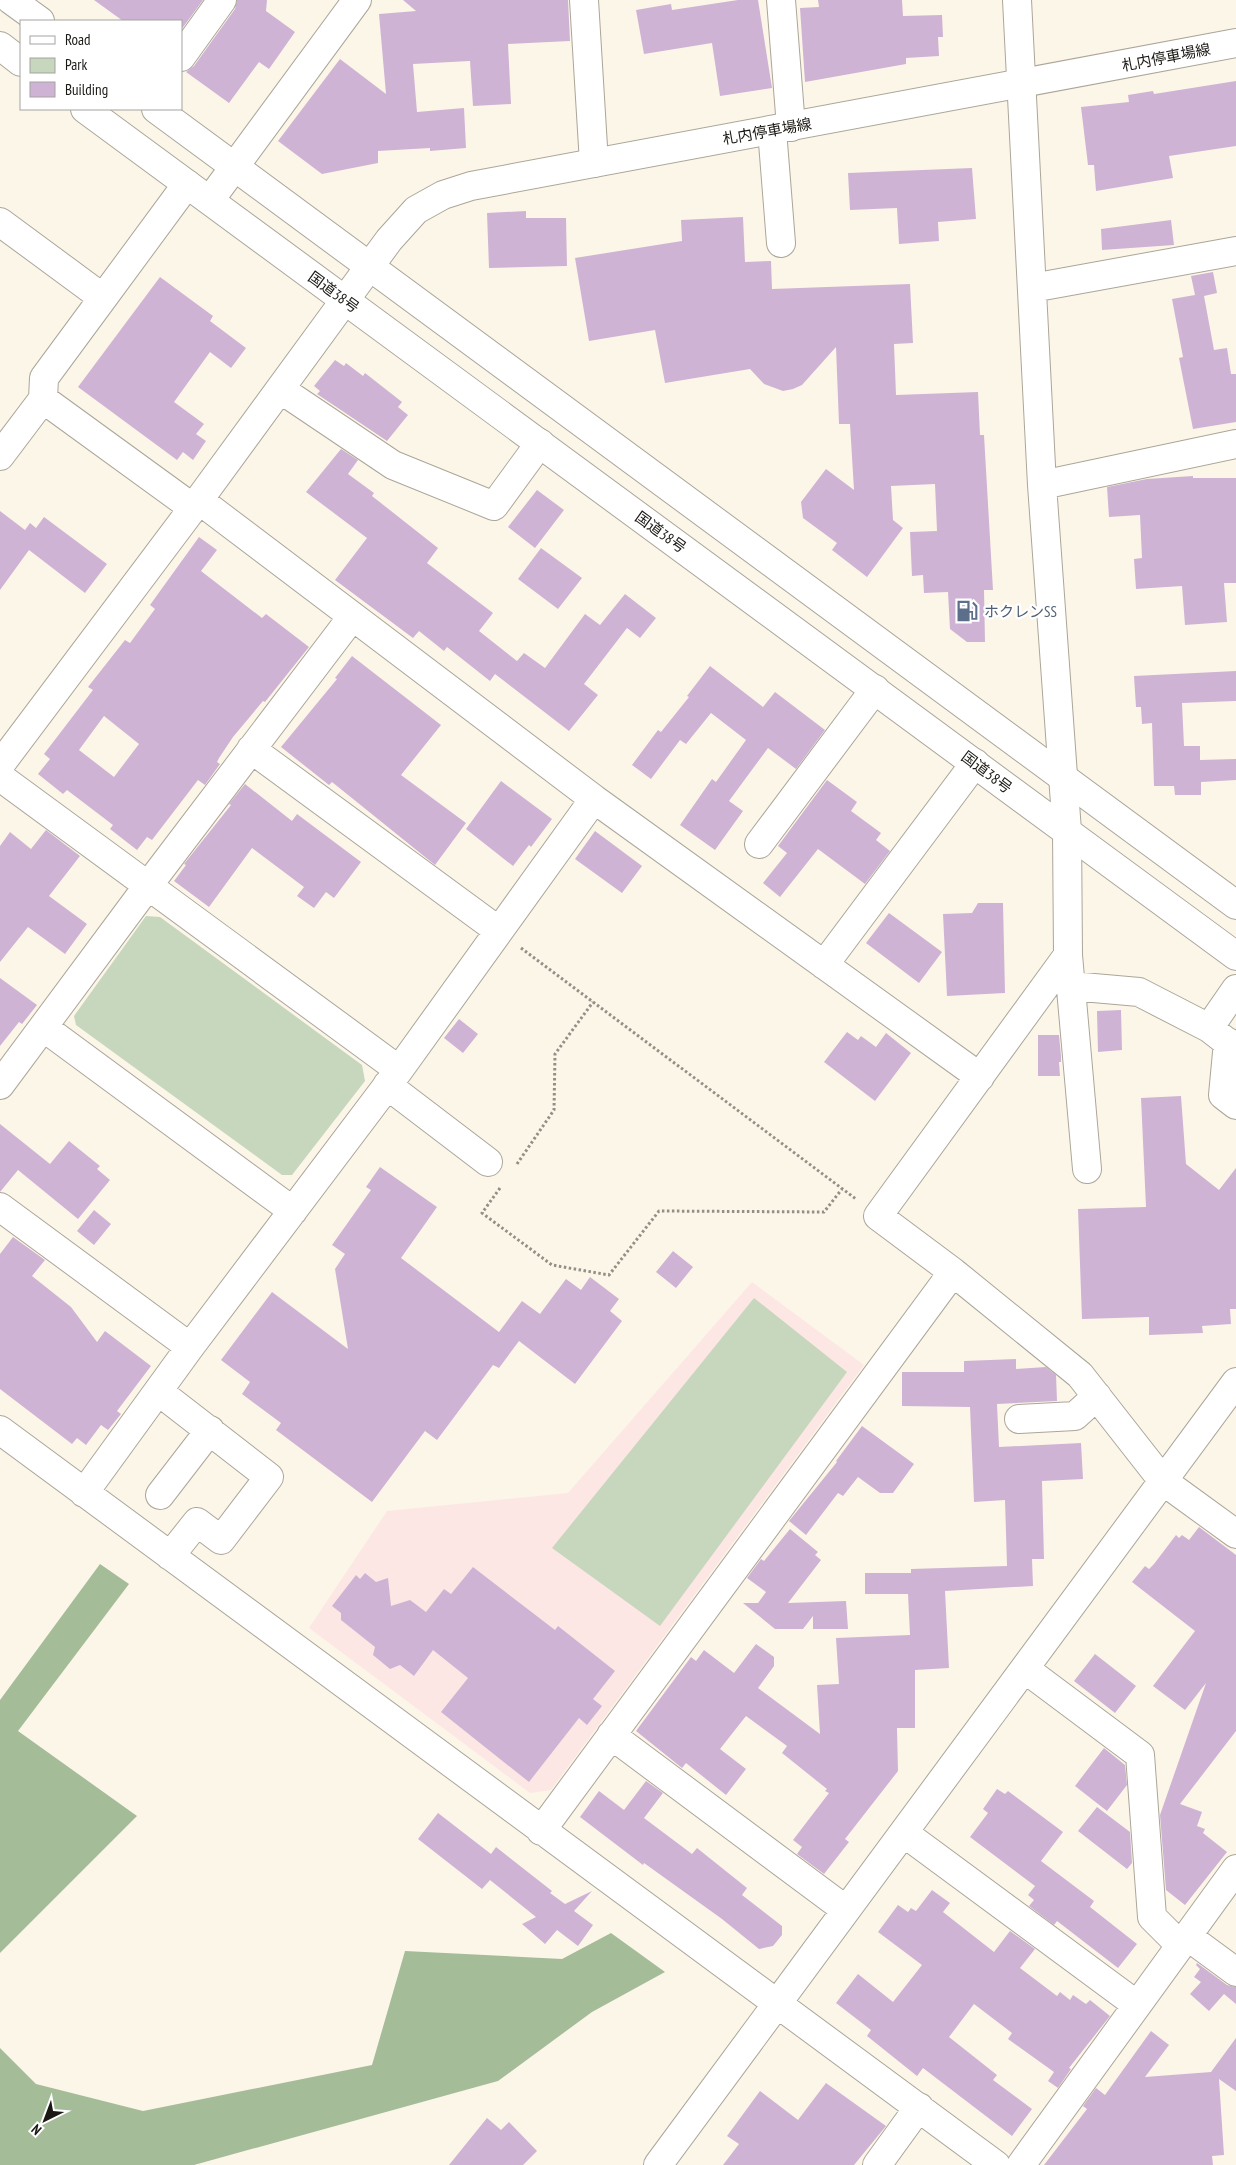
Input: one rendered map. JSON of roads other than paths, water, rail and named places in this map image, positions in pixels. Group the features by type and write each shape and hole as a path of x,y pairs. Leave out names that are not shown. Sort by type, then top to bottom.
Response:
{"main road":[{"path":"11,0 39,20"},
{"path":"182,56 222,0"},
{"path":"584,0 594,163"},
{"path":"781,0 782,243"},
{"path":"1018,0 1042,485 1067,831 1068,955 1086,1169"},
{"path":"210,200 344,4"},
{"name":"札内停車場線","path":"0,765 196,504 389,240 416,210 443,195 471,186 1236,43"},
{"path":"0,46 20,61"},
{"name":"国道38号","path":"86,110 1236,956"},
{"path":"157,110 1236,905"},
{"path":"0,456 43,399 44,378 187,184"},
{"path":"0,222 103,298"},
{"path":"1032,288 1236,251"},
{"path":"280,389 393,465 494,506 540,443"},
{"path":"43,399 196,504 352,617 594,799 980,1077"},
{"path":"1042,485 1236,444"},
{"path":"0,1085 251,748 352,617"},
{"path":"758,844 875,689"},
{"path":"251,748 499,931"},
{"path":"824,964 975,763"},
{"path":"0,777 147,887 393,1077 496,1172"},
{"path":"84,1493 190,1347 393,1077 594,799"},
{"path":"1068,955 878,1216 953,1272 1080,1376 1163,1481 1236,1534"},
{"path":"1071,986 1139,992 1224,1040"},
{"path":"1236,989 1224,1040 1223,1095 1236,1105"},
{"path":"43,1027 293,1210"},
{"path":"0,1207 190,1347"},
{"path":"541,1831 953,1272"},
{"path":"658,2165 1236,1382"},
{"path":"158,1391 269,1476 221,1540 197,1522 170,1556"},
{"path":"1019,1418 1075,1416 1097,1396"},
{"path":"0,1430 996,2165"},
{"path":"160,1495 210,1430"},
{"path":"1025,1669 1140,1755 1152,1918 1236,1972"},
{"path":"611,1735 846,1910"},
{"path":"904,1833 1137,2005"},
{"path":"1021,2165 1236,1869"},
{"path":"877,2165 919,2108"}],"place":[{"name":"ホクレンSS","path":"967,611"}]}
